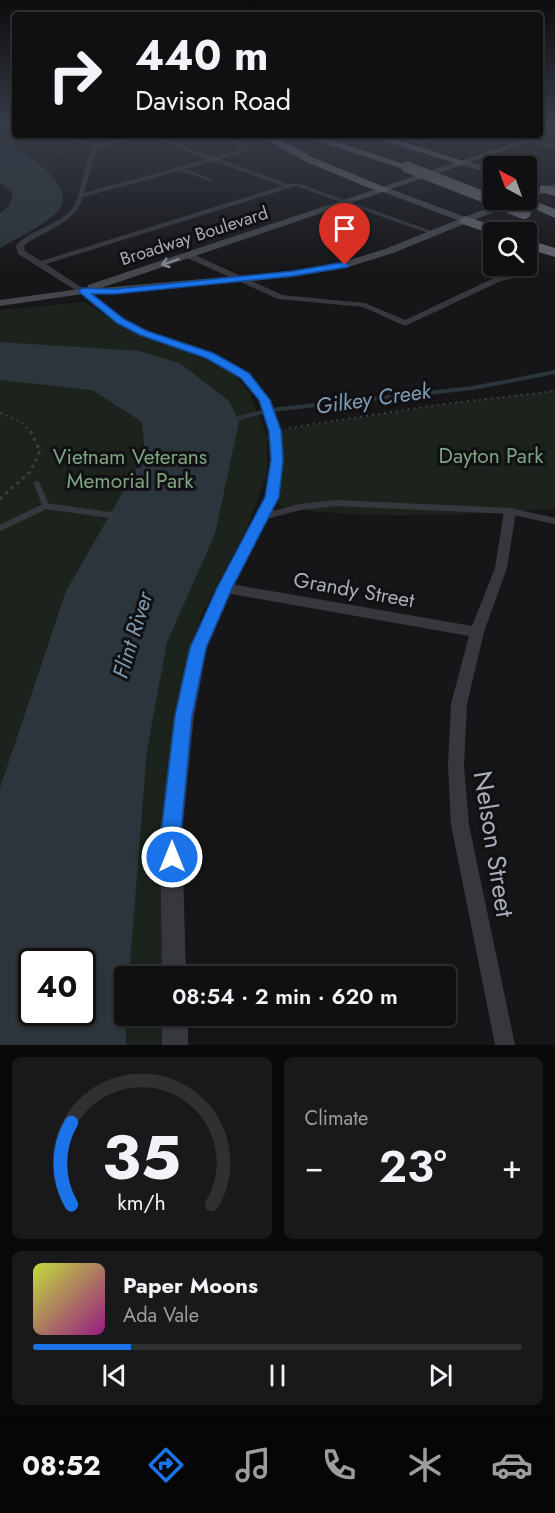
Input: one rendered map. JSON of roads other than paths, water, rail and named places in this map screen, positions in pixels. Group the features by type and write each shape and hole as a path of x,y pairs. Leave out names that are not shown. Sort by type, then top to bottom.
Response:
{"highway":[{"path":"342,173 383,189"},
{"path":"424,173 483,193"},
{"path":"449,173 483,185"},
{"path":"537,206 555,214"},
{"path":"528,210 555,227"},
{"path":"465,220 483,227"},
{"path":"537,247 555,254"}],"main road":[{"name":"Broadway Boulevard","path":"83,291 106,281 190,256 430,173"},
{"path":"383,189 465,220"},
{"path":"0,303 83,291 115,291 237,279 345,265 389,251 490,210"}],"street":[{"path":"85,173 77,207 63,219 24,241 20,246 21,252 92,296 108,313 128,325 209,356 245,376 265,400 274,427 277,460 272,497 225,588 198,648 184,716 171,833 174,966"},
{"path":"80,196 166,173"},
{"path":"189,173 212,182"},
{"path":"251,173 287,186"},
{"path":"39,264 296,184 433,233"},
{"path":"190,256 281,297 364,304 405,323 499,279 518,276"},
{"name":"Nelson Street","path":"504,1045 460,825 456,766 459,704 477,632 501,568 510,511"},
{"name":"Grandy Street","path":"225,588 477,632"},
{"path":"175,1026 175,1045"}],"lane":[{"path":"37,484 46,506"},
{"path":"262,517 300,507 336,503 453,506 510,511 555,521"},
{"path":"0,528 46,506 110,515"}],"water":[{"path":"0,173 49,173 59,185 63,196 61,206 51,217 0,248 0,213 9,206 13,193 0,182"},
{"name":"Flint River","path":"0,342 140,351 181,364 229,401 239,421 215,534 167,642 147,750 130,966 114,966 114,1026 125,1026 126,1045 0,1045 0,788 66,591 145,454 142,422 92,390 0,380"}],"waterway":[{"name":"Gilkey Creek","path":"232,420 270,410 473,388 555,372"}],"park label":[{"name":"Dayton Park","path":"491,456"},
{"name":"Vietnam Veterans Memorial Park","path":"130,469"}]}
